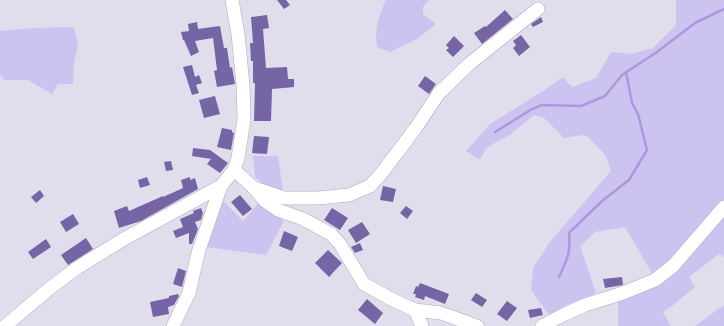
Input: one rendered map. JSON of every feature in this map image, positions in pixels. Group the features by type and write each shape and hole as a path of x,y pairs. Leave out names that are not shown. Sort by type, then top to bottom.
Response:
{"street":[{"path":"173,326 189,293 198,253 221,186 234,170 240,151 244,120 243,85 238,34 232,0"},
{"path":"254,188 284,198 318,198 349,195 370,186 415,129 439,93 468,65 538,10"},
{"path":"234,170 254,188 265,201 278,210 303,219 331,234 340,244 364,284 415,310 441,313 477,326"},
{"path":"5,326 50,288 77,268 122,240 221,186"},
{"path":"542,326 563,314 585,305 623,293 655,280 673,266 724,207"},
{"path":"415,310 422,326"}],"shaded area":[{"path":"386,0 429,0 423,7 423,14 436,24 417,39 390,52 377,47 376,34 378,23"},
{"path":"676,0 724,0 724,257 719,254 689,277 695,287 663,312 671,326 618,326 618,301 651,289 653,275 625,227 595,232 580,246 596,293 569,304 549,315 531,290 533,268 549,243 611,171 606,156 588,137 583,135 564,138 544,118 534,115 511,134 486,148 480,160 466,151 490,124 563,77 572,87 596,78 611,52 632,54 653,48 676,25"},
{"path":"74,27 78,45 74,64 73,84 58,84 52,94 28,80 4,80 0,74 0,31 32,28"},
{"path":"253,156 278,156 283,192 269,189 255,177"},
{"path":"222,200 243,221 261,200 284,221 266,255 207,247"},
{"path":"724,305 724,326 695,326"}],"building":[{"path":"277,0 286,0 290,5 284,9"},
{"path":"505,10 513,19 482,44 474,33 485,26 486,27"},
{"path":"267,15 269,28 263,29 266,68 287,67 288,79 294,79 294,87 272,89 271,121 254,121 255,83 253,83 253,61 251,61 250,43 253,43 251,17"},
{"path":"541,17 543,22 533,27 531,24"},
{"path":"197,22 198,29 220,26 224,48 227,48 230,68 232,67 235,84 217,87 214,71 217,70 213,38 195,41 199,52 191,56 183,40 181,32 189,31 188,24"},
{"path":"521,35 530,47 519,56 513,48 516,45 513,41"},
{"path":"454,36 464,46 453,57 446,50 449,48 446,45"},
{"path":"192,65 195,77 199,75 202,83 196,85 199,93 192,95 183,67"},
{"path":"425,76 436,84 429,94 418,86"},
{"path":"215,96 220,114 204,118 199,100"},
{"path":"222,128 232,130 234,133 231,150 217,147"},
{"path":"254,136 269,137 267,154 252,153"},
{"path":"193,148 210,150 228,163 220,173 207,164 211,159 192,156"},
{"path":"171,161 173,170 166,171 164,162"},
{"path":"147,177 150,185 140,188 138,180"},
{"path":"190,177 190,180 195,178 198,189 141,221 119,228 114,211 127,206 129,211 163,197 183,188 181,180"},
{"path":"383,186 396,189 393,202 380,200"},
{"path":"40,190 44,196 36,203 31,197"},
{"path":"240,195 252,209 243,216 231,202"},
{"path":"406,206 413,211 407,219 400,213"},
{"path":"201,208 203,213 201,220 195,222 198,229 192,244 189,244 189,233 176,238 173,231 183,227 180,219"},
{"path":"332,208 348,218 340,230 324,220"},
{"path":"73,214 79,224 66,232 60,222"},
{"path":"362,222 370,234 356,243 348,230"},
{"path":"284,231 298,237 292,251 279,246"},
{"path":"86,238 93,249 68,265 61,255"},
{"path":"46,239 51,247 33,259 28,252"},
{"path":"360,243 363,250 355,253 351,247"},
{"path":"328,250 342,263 329,277 315,263"},
{"path":"178,268 186,271 182,287 173,284"},
{"path":"622,277 623,285 605,288 603,279"},
{"path":"420,283 449,294 445,304 425,296 424,300 415,297 416,294 413,294 416,286 418,287"},
{"path":"476,293 487,300 482,307 471,300"},
{"path":"178,294 179,296 174,305 168,307 169,314 153,317 150,302 169,298 169,296"},
{"path":"367,299 383,313 375,324 358,310"},
{"path":"507,301 517,308 507,321 497,314"},
{"path":"541,308 543,315 530,318 528,310"}],"waterway":[{"path":"495,132 532,109 542,105 581,106 605,96 622,75 657,52 695,23 724,9"},
{"path":"559,277 569,251 569,233 602,201 629,180 647,150 638,114 632,103 626,72"}]}
